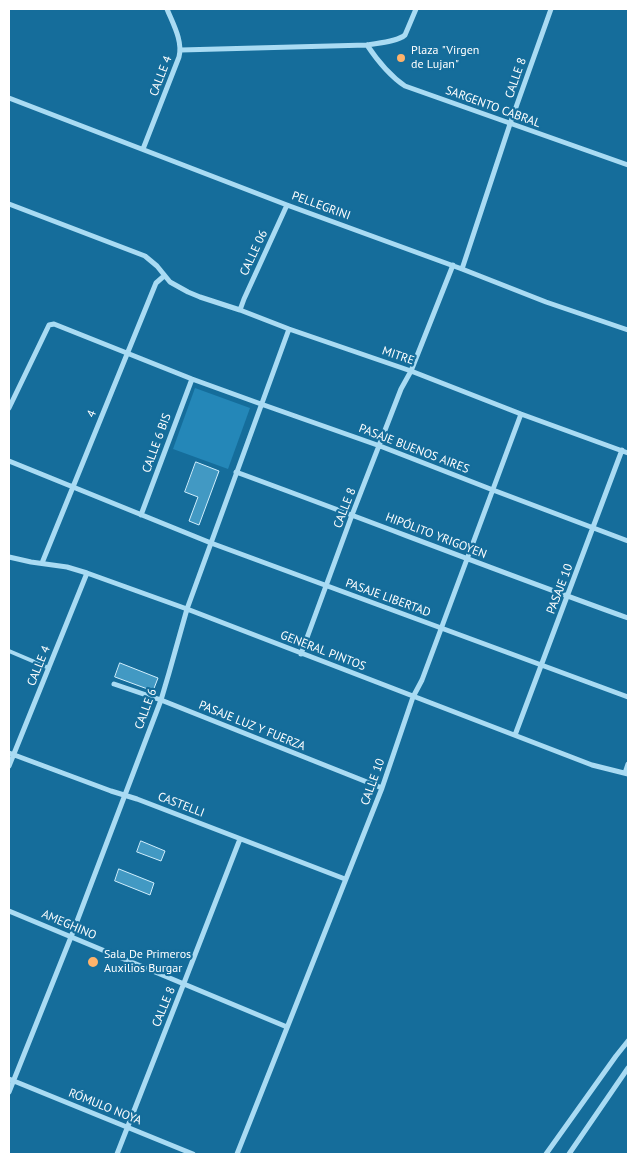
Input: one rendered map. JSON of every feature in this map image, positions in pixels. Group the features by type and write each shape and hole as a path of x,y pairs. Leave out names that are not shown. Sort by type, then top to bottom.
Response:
{"street":[{"name":"CALLE 4","path":"143,149 181,50 167,9"},
{"path":"181,50 367,45 398,40 405,35 416,9"},
{"name":"CALLE 8","path":"462,268 550,9"},
{"name":"SARGENTO CABRAL","path":"367,45 396,80 406,86 628,166"},
{"name":"PELLEGRINI","path":"9,98 288,205 462,268 546,302 628,330"},
{"name":"MITRE","path":"9,204 145,256 174,285 188,292 411,371 520,414 628,452"},
{"name":"CALLE 06","path":"240,310 288,205"},
{"name":"CALLE 8","path":"301,654 352,515 453,265"},
{"name":"4","path":"42,563 156,283 164,276"},
{"name":"PASAJE BUENOS AIRES","path":"9,408 49,325 54,324 192,379 380,446 628,541"},
{"name":"CALLE 6","path":"9,1092 11,1080 71,936 160,700 187,609 289,329"},
{"name":"CALLE 6 BIS","path":"141,515 192,379"},
{"name":"CALLE 10","path":"237,1154 382,788 413,697 422,680 520,414"},
{"name":"PASAJE 10","path":"515,735 622,450"},
{"name":"PASAJE LIBERTAD","path":"9,462 211,542 628,697"},
{"name":"HIPÓLITO YRIGOYEN","path":"236,472 628,618"},
{"name":"GENERAL PINTOS","path":"9,557 67,567 87,573 187,609 592,765 627,773"},
{"name":"CALLE 4","path":"9,766 11,754 49,668 87,573"},
{"name":"PASAJE LUZ Y FUERZA","path":"114,684 160,700 382,788"},
{"name":"CASTELLI","path":"11,754 125,795 345,879"},
{"path":"627,773 628,764"},
{"name":"CALLE 8","path":"117,1154 240,839"},
{"name":"AMEGHINO","path":"9,910 287,1027"},
{"path":"546,1154 628,1041"},
{"path":"569,1154 628,1068"},
{"name":"RÓMULO NOYA","path":"11,1080 193,1154"}],"lane":[{"path":"9,652 49,668"}],"shaded area":[{"path":"195,388 250,408 228,469 173,449"}],"building":[{"path":"196,462 219,471 199,525 189,521 198,497 185,492"},
{"path":"120,663 158,678 153,691 115,677"},
{"path":"141,841 165,851 161,861 137,852"},
{"path":"119,869 154,883 150,895 115,881"}],"place":[{"name":"Plaza \"Virgen de Lujan\"","path":"401,58"},
{"name":"Sala De Primeros Auxilios Burgar","path":"93,962"}]}
